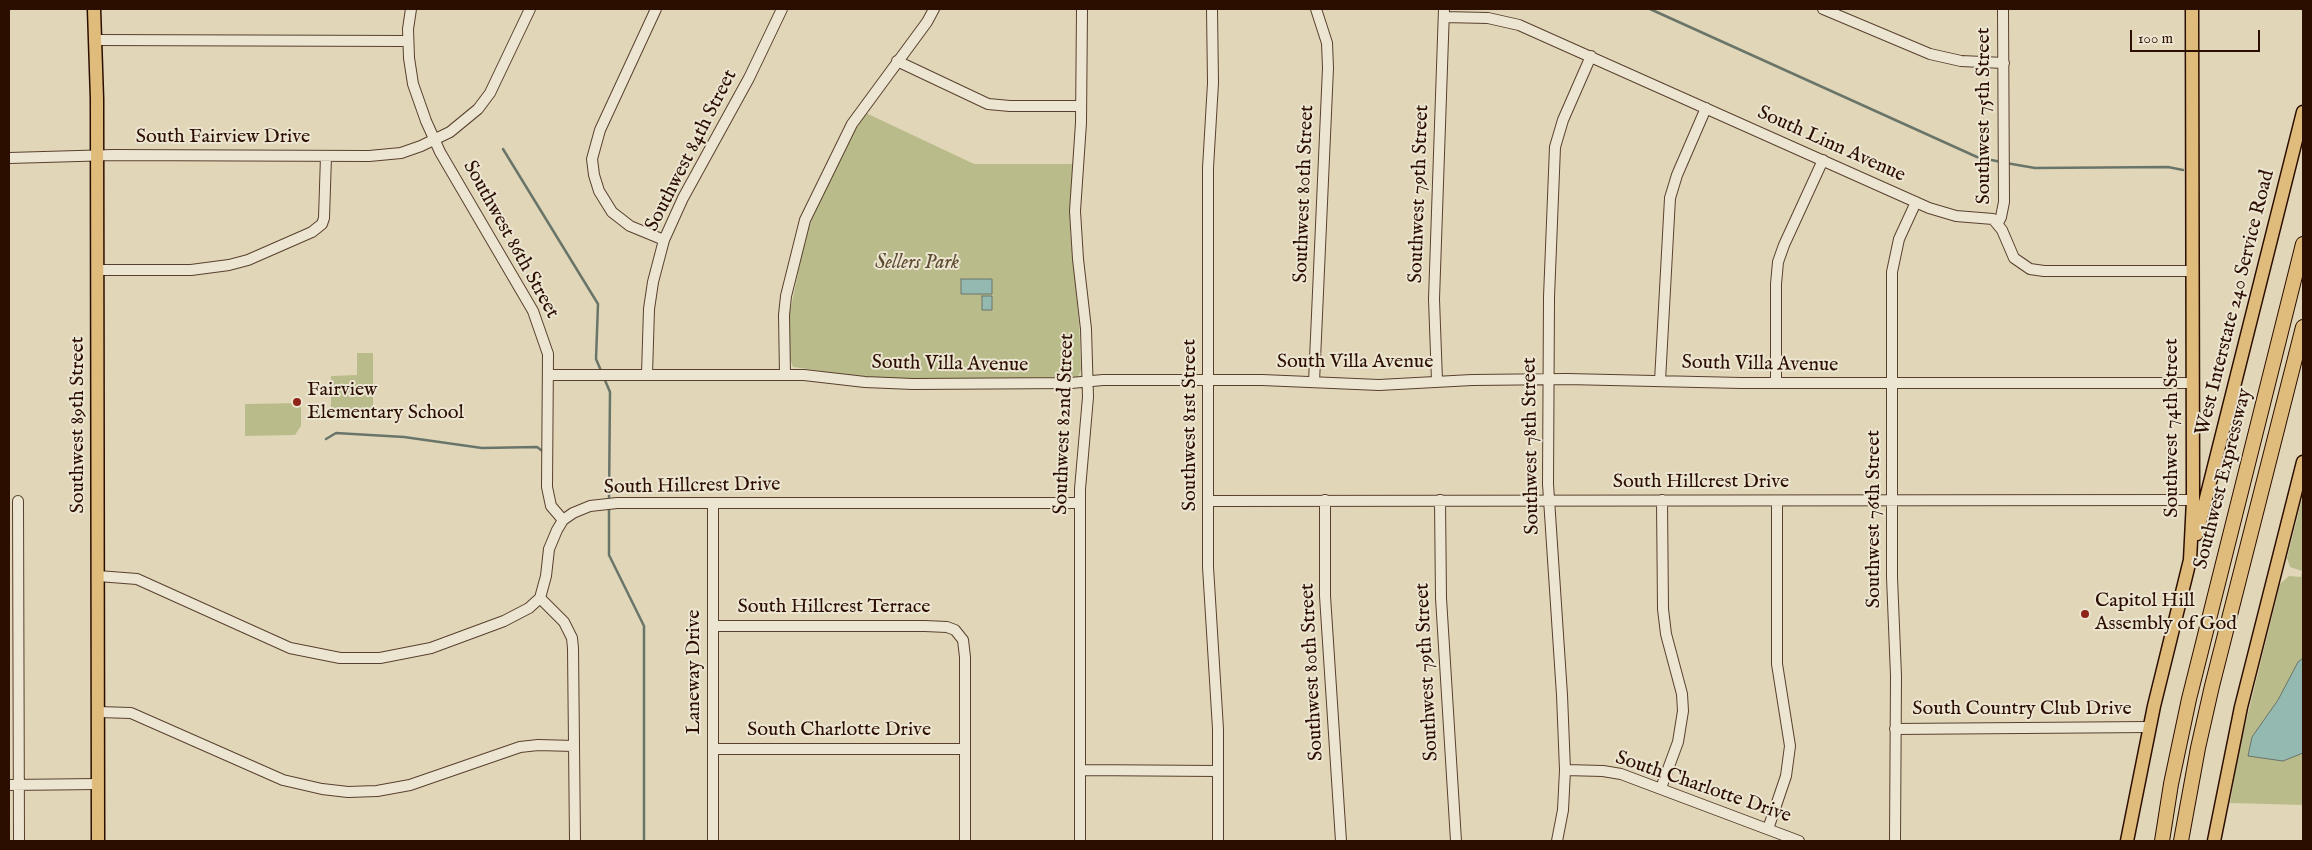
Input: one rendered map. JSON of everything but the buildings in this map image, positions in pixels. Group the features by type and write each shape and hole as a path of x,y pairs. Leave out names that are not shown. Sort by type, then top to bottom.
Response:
{"highway":[{"name":"Southwest Expressway","path":"2162,841 2171,784 2189,699 2303,244"},
{"name":"Southwest Expressway","path":"2181,841 2212,686 2303,327"}],"main road":[{"name":"Southwest 89th Street","path":"94,9 97,156 98,841"},
{"name":"Southwest 74th Street","path":"2127,841 2149,728 2190,560 2193,500 2192,9"},
{"name":"West Interstate 240 Service Road","path":"2190,560 2303,112"},
{"path":"2214,841 2241,707 2303,462"}],"street":[{"name":"Southwest 86th Street","path":"410,9 408,40 412,84 426,121 461,188 533,311 548,354 548,495 551,506 563,520"},
{"name":"South Fairview Drive","path":"9,158 392,155 435,140 460,126 486,100 530,9"},
{"path":"656,9 600,130 592,159 599,191 612,212 630,226 664,240"},
{"name":"Southwest 84th Street","path":"647,374 649,309 653,282 664,240 683,198 749,78 782,9"},
{"path":"785,375 784,315 786,296 805,220 852,124 927,22 934,9"},
{"name":"Southwest 82nd Street","path":"1080,841 1080,476 1087,412 1087,382 1086,329 1075,219 1081,106 1082,9"},
{"name":"Southwest 81st Street","path":"1212,9 1213,83 1208,168 1208,380 1210,607 1217,707 1218,841"},
{"name":"Southwest 80th Street","path":"1314,382 1328,68 1327,43 1316,9"},
{"path":"1823,9 1930,54 1960,61 2004,63"},
{"name":"Southwest 75th Street","path":"1998,223 2003,207 2004,172 2003,9"},
{"name":"South Linn Avenue","path":"1444,13 1510,22 1591,56 1916,202 1947,214 1991,219 1998,223"},
{"name":"Southwest 79th Street","path":"1437,381 1434,299 1444,13"},
{"path":"94,40 408,40"},
{"name":"Southwest 78th Street","path":"1557,841 1563,810 1565,770 1548,500 1548,379 1555,147 1563,120 1591,56"},
{"path":"898,61 988,104 1010,106 1081,106"},
{"path":"1660,381 1670,198 1677,175 1706,108"},
{"path":"97,270 191,270 229,265 248,260 312,232 322,224 324,218 326,156"},
{"path":"1776,383 1776,284 1778,262 1823,160"},
{"name":"Southwest 76th Street","path":"1895,841 1892,500 1893,264 1899,239 1916,202"},
{"path":"1998,223 2010,253 2018,263 2030,269 2053,271 2193,271"},
{"name":"South Villa Avenue","path":"548,375 785,375 913,384 1208,380 1379,385 1437,381 1548,379 1892,384 2192,383"},
{"name":"Southwest 80th Street","path":"1325,500 1325,596 1341,841"},
{"name":"Southwest 79th Street","path":"1440,500 1441,598 1456,841"},
{"path":"1660,788 1678,742 1683,710 1682,694 1666,634 1663,609 1662,500"},
{"path":"1768,829 1786,776 1790,746 1777,664 1777,500"},
{"name":"South Hillcrest Drive","path":"1209,501 2193,500"},
{"path":"18,501 14,785 19,841"},
{"name":"South Hillcrest Drive","path":"563,520 578,510 595,505 617,503 1080,503"},
{"name":"Laneway Drive","path":"713,503 713,841"},
{"path":"98,576 137,579 282,646 353,659 392,657 431,648 516,616 529,608 540,598 546,576 548,548 563,520"},
{"path":"540,598 564,622 572,638 575,841"},
{"name":"South Hillcrest Terrace","path":"712,626 925,626 947,627 955,630 962,637 965,649 965,749"},
{"path":"98,712 131,713 283,780 322,789 348,792 377,791 410,785 520,747 545,744 574,746"},
{"name":"South Country Club Drive","path":"1895,728 2149,728"},
{"name":"South Charlotte Drive","path":"713,749 965,749"},
{"path":"965,749 965,841"},
{"path":"1080,770 1218,771"},
{"name":"South Charlotte Drive","path":"1565,770 1611,772 1660,788 1800,841"},
{"path":"14,785 98,784"}],"green space":[{"name":"Sellers Park","path":"866,113 974,164 1073,164 1070,230 1079,323 1081,370 1078,377 872,378 793,367 790,359 790,312 805,239 814,212"},
{"path":"357,353 373,353 373,419 331,419 331,376 357,375"},
{"path":"301,403 301,426 295,435 245,436 245,404"},
{"path":"2303,495 2303,805 2230,803 2239,750 2280,584 2289,576 2301,577 2302,571 2290,567 2287,558"}],"water":[{"path":"961,279 992,279 992,294 961,294"},
{"path":"982,296 992,296 992,310 982,310"},
{"path":"2303,658 2303,753 2283,761 2248,756 2252,737 2278,700 2298,662"}],"waterway":[{"path":"1650,9 1977,157 2001,162"},
{"path":"503,149 598,304 596,359 602,373"},
{"path":"2006,163 2035,168 2168,167 2183,170"},
{"path":"604,378 610,392 609,501"},
{"path":"326,439 336,433 404,437 482,448 537,447 545,453"},
{"path":"609,507 609,555 644,626 644,841"}],"place":[{"name":"Fairview Elementary School","path":"297,402"},
{"name":"Capitol Hill Assembly of God","path":"2085,614"}]}
